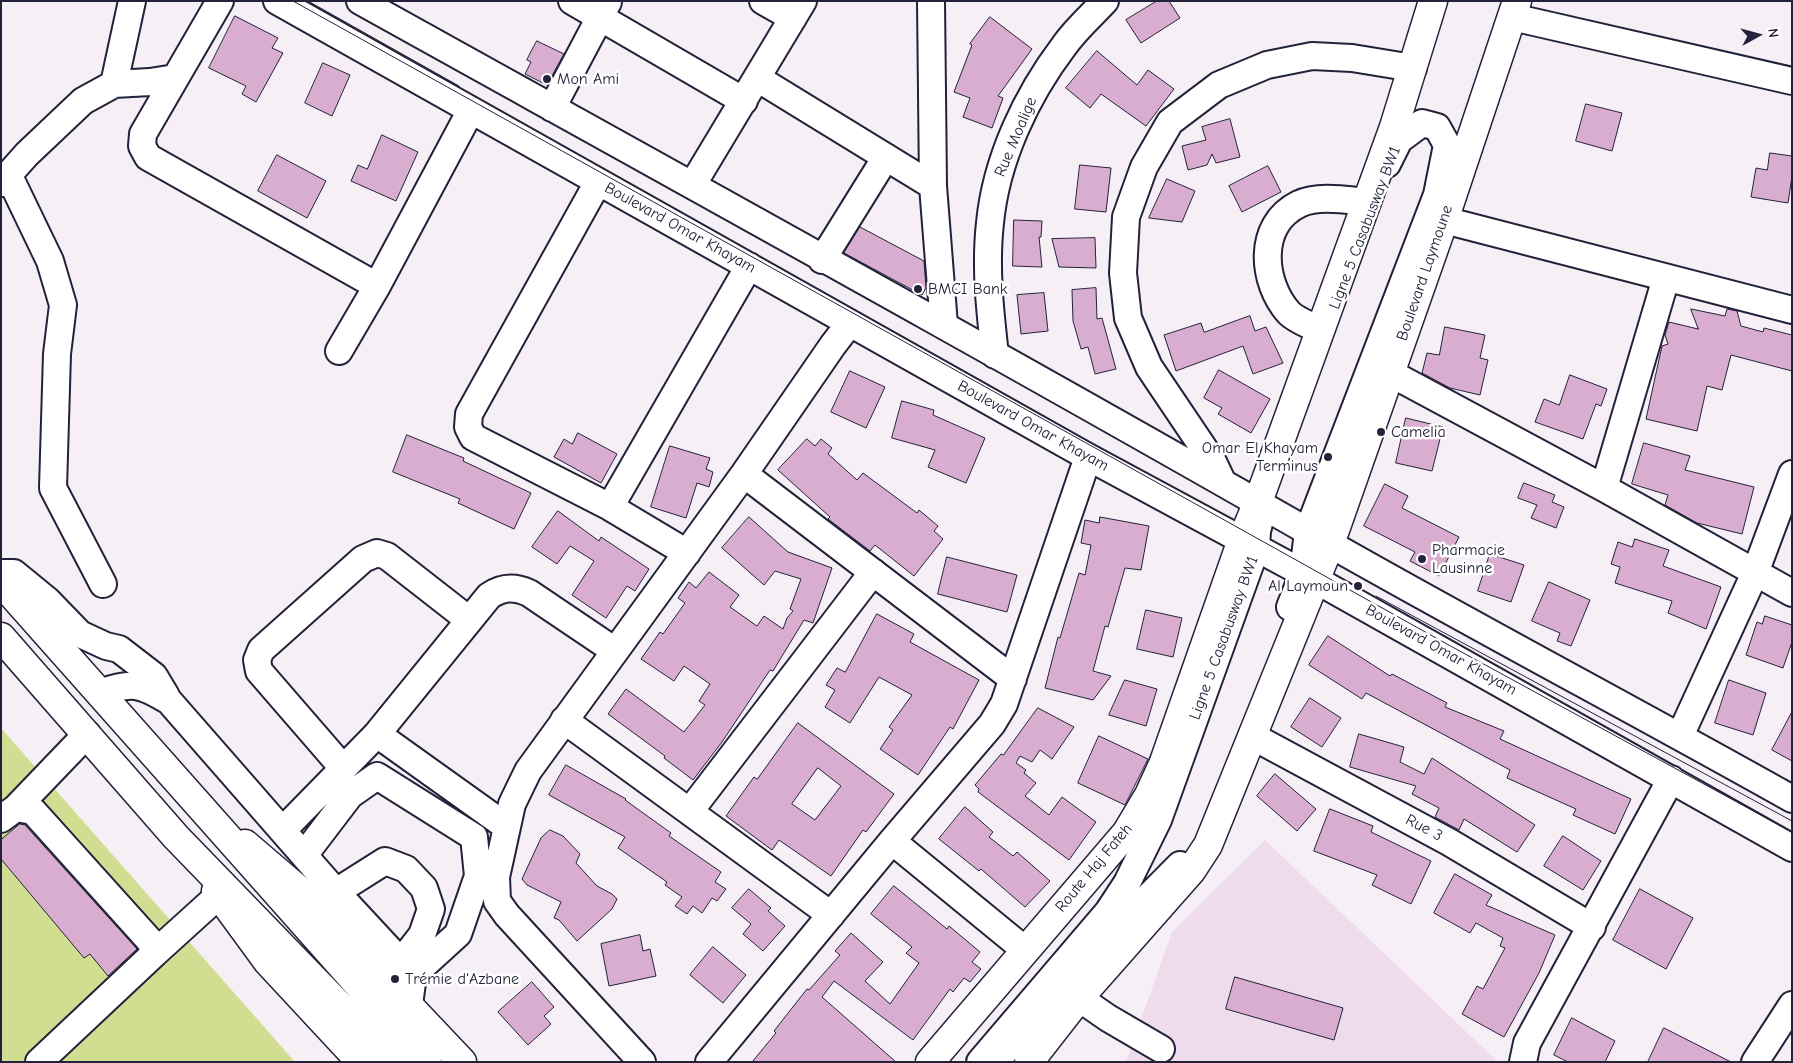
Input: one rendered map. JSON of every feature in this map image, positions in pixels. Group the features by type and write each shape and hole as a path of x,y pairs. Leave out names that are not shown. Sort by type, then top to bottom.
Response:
{"main road":[{"path":"1261,503 1319,330 1367,202 1413,68 1433,1"},
{"name":"Boulevard Laymoune","path":"1319,538 1390,373 1444,220 1514,9"},
{"name":"Route Haj Fateh","path":"930,1062 1127,832 1149,795 1164,762 1249,544 1261,503"},
{"path":"1029,1062 1079,998 1191,871 1208,845 1252,736 1310,577 1319,538"},
{"path":"1,582 426,1062"},
{"path":"1,637 176,837 394,1062"},
{"path":"203,809 300,891 462,1062"},
{"path":"176,837 268,962 361,1062"}],"street":[{"path":"114,84 132,1"},
{"path":"220,1 143,134 142,146 148,157 377,286"},
{"name":"Boulevard Omar Khayam","path":"277,1 1088,457 1310,577 1792,848"},
{"path":"360,1 622,148 692,184 822,260 944,325 1222,480 1319,538 1792,799"},
{"path":"572,1 604,9 744,102"},
{"path":"692,184 744,102 798,10 763,1"},
{"path":"931,1 933,186 944,325"},
{"name":"Rue Moalige","path":"995,355 988,278 990,222 1000,169 1025,108 1064,45 1105,1"},
{"path":"552,108 604,9"},
{"path":"1514,9 1792,81"},
{"path":"1222,480 1213,462 1149,367 1128,318 1122,273 1126,217 1144,167 1170,122 1219,86 1267,65 1312,56 1352,58 1413,68"},
{"path":"103,584 53,488 58,354 63,305 50,261 5,180 27,154 83,101 114,84 150,82 175,78"},
{"path":"758,78 933,186"},
{"path":"339,351 377,286 471,110"},
{"name":"Ligne 5 Casabusway BW1","path":"1261,503 1385,168 1399,140 1422,123 1438,127 1447,145 1438,195 1319,538"},
{"path":"822,260 886,157"},
{"path":"598,182 469,414 468,427 473,437 610,507 687,553"},
{"path":"1319,330 1291,315 1279,300 1268,277 1267,251 1273,231 1284,214 1300,204 1328,199 1367,202"},
{"path":"1444,220 1792,310"},
{"path":"610,507 749,266"},
{"path":"1604,488 1666,278"},
{"path":"642,1062 507,915 497,901 496,877 512,804 528,772 564,720 744,474 850,323"},
{"path":"1390,373 1604,488 1792,593"},
{"path":"709,1062 892,841 992,724 1004,704 1013,679 1088,457"},
{"path":"744,474 1013,679"},
{"path":"1680,736 1755,573 1792,474"},
{"name":"Ligne 5 Casabusway BW1","path":"980,1062 1108,912 1144,852 1158,820 1249,544"},
{"path":"343,768 260,671 256,660 261,650 372,553 387,556 469,620"},
{"path":"1,572 14,573 47,600 80,634 106,646 119,649 154,676 169,701 305,854 336,892 407,968"},
{"path":"690,811 873,572"},
{"path":"995,1062 1097,949 1179,866 1200,837 1310,577"},
{"path":"283,830 377,734 489,596 501,589 515,588 529,593 615,651"},
{"path":"100,693 120,686 145,686 169,701"},
{"path":"564,720 831,915"},
{"path":"8,814 87,734"},
{"path":"377,734 507,827"},
{"name":"Rue 3","path":"1252,736 1450,842 1592,927"},
{"path":"305,854 350,795 377,776 474,837 478,876 458,934 407,968"},
{"path":"1523,1062 1527,1043 1592,927 1671,779"},
{"path":"8,814 32,811 150,941 155,953"},
{"path":"892,841 1025,950"},
{"path":"336,892 385,861 406,869 424,888 431,909 407,968 409,1005"},
{"path":"39,1062 219,895"},
{"path":"1079,998 1108,1018 1161,1049"},
{"path":"1755,1062 1792,1005"}],"shaded area":[{"path":"1265,840 1498,1062 1126,1062 1172,932"}],"green space":[{"path":"1,728 295,1062 1,1062"}],"building":[{"path":"1157,1 1169,1 1180,18 1141,43 1126,20"},
{"path":"235,16 278,38 272,48 283,53 256,102 242,94 246,86 209,68"},
{"path":"990,17 1032,49 998,96 1003,98 992,128 963,117 970,98 954,92 972,45 970,44"},
{"path":"537,41 564,54 547,85 525,74 531,62 527,60"},
{"path":"1097,51 1137,85 1148,70 1174,89 1146,126 1101,94 1090,108 1066,88"},
{"path":"323,63 350,75 332,116 305,103"},
{"path":"1586,104 1622,113 1612,151 1576,141"},
{"path":"1230,119 1240,157 1216,163 1212,154 1207,165 1188,170 1182,146 1206,140 1202,127"},
{"path":"382,135 418,152 396,201 351,181 358,165 367,169"},
{"path":"1770,153 1792,156 1792,176 1788,203 1751,197 1756,168 1767,170"},
{"path":"277,155 326,181 307,218 258,191"},
{"path":"1080,165 1111,168 1106,212 1075,209"},
{"path":"1268,166 1281,192 1242,212 1229,186"},
{"path":"1167,179 1195,191 1182,222 1149,218"},
{"path":"1014,220 1042,221 1041,237 1039,237 1042,267 1013,266"},
{"path":"860,227 924,261 926,288 922,295 844,253"},
{"path":"1095,238 1096,268 1059,267 1052,239"},
{"path":"1096,288 1097,319 1102,318 1116,369 1095,374 1088,347 1081,349 1073,321 1072,290"},
{"path":"1044,293 1048,331 1021,334 1017,295"},
{"path":"1691,309 1725,316 1727,309 1737,311 1741,326 1763,332 1764,328 1792,335 1792,371 1731,355 1722,390 1707,386 1697,431 1646,419 1662,346 1668,344 1665,335 1669,322 1698,329"},
{"path":"1250,316 1255,331 1266,327 1283,363 1253,374 1243,346 1176,371 1164,335 1201,323 1204,332"},
{"path":"1445,327 1485,335 1480,358 1488,360 1480,395 1450,388 1422,373 1427,353 1439,355"},
{"path":"1219,370 1270,399 1251,433 1218,414 1222,408 1204,398"},
{"path":"850,371 885,387 866,428 831,412"},
{"path":"1570,375 1607,389 1601,406 1596,404 1583,439 1535,422 1544,399 1559,405"},
{"path":"902,401 934,410 933,415 985,438 966,483 928,467 935,450 892,438"},
{"path":"1406,418 1443,427 1432,471 1396,463"},
{"path":"578,433 617,454 601,483 554,457 564,439 572,444"},
{"path":"407,435 464,458 463,461 531,493 514,529 458,503 460,499 393,472"},
{"path":"807,439 815,446 821,439 832,448 828,454 857,480 863,473 917,513 919,510 938,526 934,531 943,539 914,576 875,545 870,551 828,519 830,517 778,470"},
{"path":"1644,443 1690,456 1685,470 1754,487 1742,534 1697,523 1665,505 1668,495 1632,484"},
{"path":"670,446 710,458 706,469 713,472 709,487 697,483 686,518 651,507"},
{"path":"1524,483 1555,495 1552,502 1564,507 1556,528 1531,518 1537,505 1518,498"},
{"path":"1385,484 1408,496 1402,508 1459,537 1439,576 1410,561 1415,552 1364,526"},
{"path":"558,511 599,541 601,537 649,569 635,591 627,586 606,618 572,595 594,561 570,546 557,564 532,547"},
{"path":"749,517 788,552 832,568 813,623 804,620 773,671 770,670 722,742 693,780 664,758 665,756 608,714 626,689 684,732 705,705 699,701 710,684 684,666 674,681 641,659 660,632 663,634 685,603 678,598 689,582 696,588 709,572 739,595 730,607 757,626 764,616 783,629 787,618 793,611 790,609 801,579 775,571 764,585 722,548"},
{"path":"1100,517 1149,526 1141,570 1125,568 1108,627 1105,626 1093,671 1111,676 1093,700 1045,688 1058,637 1060,638 1079,573 1085,575 1091,545 1081,543 1085,520 1099,523"},
{"path":"1635,539 1669,550 1663,566 1721,587 1706,629 1668,613 1672,601 1615,583 1620,567 1611,564 1618,542 1632,547"},
{"path":"1490,554 1524,565 1511,602 1478,591"},
{"path":"947,557 1017,575 1007,612 938,594"},
{"path":"1549,582 1590,600 1571,646 1557,641 1560,633 1532,621"},
{"path":"1146,610 1182,618 1173,657 1137,649"},
{"path":"877,614 914,634 910,642 979,680 953,729 950,727 918,775 880,749 893,730 889,727 912,695 879,677 850,723 825,707 835,690 826,685 837,668 845,672"},
{"path":"1765,616 1792,625 1792,642 1783,668 1746,655 1757,622 1762,624"},
{"path":"1328,636 1390,676 1392,674 1447,703 1445,707 1504,731 1500,739 1631,799 1615,834 1573,815 1576,809 1507,778 1510,770 1366,693 1362,699 1309,665"},
{"path":"1125,680 1157,689 1146,726 1109,715"},
{"path":"1729,680 1766,693 1753,735 1715,723"},
{"path":"1310,698 1341,718 1322,747 1291,727"},
{"path":"1038,708 1074,727 1052,759 1040,750 1032,762 1020,756 1016,763 1026,770 1024,773 1036,783 1025,796 1049,815 1062,797 1096,822 1069,860 978,792 979,789 975,785 1001,754 1003,755"},
{"path":"1792,712 1792,761 1772,750"},
{"path":"798,723 894,794 866,832 863,830 831,876 779,840 772,850 726,816 754,777 757,779","holes":["818,768 841,786 815,820 792,804"]},
{"path":"1359,734 1404,747 1400,762 1424,774 1432,758 1535,825 1517,852 1464,819 1459,830 1435,817 1439,808 1412,794 1416,786 1350,767"},
{"path":"1099,736 1148,759 1125,805 1078,783"},
{"path":"566,765 626,799 671,833 669,836 721,872 715,882 726,889 717,901 712,898 702,913 693,906 687,914 675,906 682,897 665,885 667,882 618,848 625,837 549,795"},
{"path":"1275,774 1316,809 1297,831 1257,796"},
{"path":"965,807 993,832 989,837 1013,856 1017,852 1050,881 1025,907 981,869 979,871 939,839"},
{"path":"1330,809 1373,826 1371,832 1431,861 1411,904 1372,885 1377,875 1314,851"},
{"path":"20,824 25,825 137,949 108,976 90,954 84,958 1,859 1,840"},
{"path":"550,830 563,836 580,854 576,863 597,886 617,899 612,909 577,941 559,920 554,918 561,902 527,885 522,879 541,838"},
{"path":"1563,836 1601,861 1583,890 1544,866"},
{"path":"1455,874 1492,895 1486,905 1555,935 1539,973 1504,1037 1462,1014 1477,986 1483,989 1505,948 1500,946 1503,938 1476,923 1470,933 1434,913"},
{"path":"894,886 947,929 949,926 980,952 972,962 981,969 970,982 964,978 953,992 950,989 913,1040 834,981 822,997 896,1062 752,1062 776,1033 774,1031 807,989 809,990 840,955 835,951 851,933 883,962 865,981 890,1004 919,963 906,953 912,947 871,914"},
{"path":"749,889 771,908 768,911 785,926 763,951 743,934 751,924 732,908"},
{"path":"1640,889 1693,918 1666,969 1613,940"},
{"path":"640,935 643,951 650,949 656,976 609,986 601,944"},
{"path":"713,947 746,975 723,1003 690,975"},
{"path":"1235,977 1343,1008 1334,1040 1226,1009"},
{"path":"532,982 554,1007 544,1016 551,1024 528,1045 498,1012"},
{"path":"1572,1018 1615,1041 1605,1062 1568,1062 1554,1055"},
{"path":"1664,1028 1731,1062 1648,1062"}],"tram line":[{"path":"293,1 1445,643 1792,832"},
{"path":"308,1 459,86"},
{"path":"1376,596 1792,821"}],"place":[{"name":"Mon Ami","path":"547,79"},
{"name":"BMCI Bank","path":"918,289"},
{"name":"Camelia","path":"1381,432"},
{"name":"Omar El Khayam Terminus","path":"1328,457"},
{"name":"Pharmacie Lausinne","path":"1422,559"},
{"name":"Al Laymoun","path":"1358,586"},
{"name":"Trémie d'Azbane","path":"395,979"}]}
